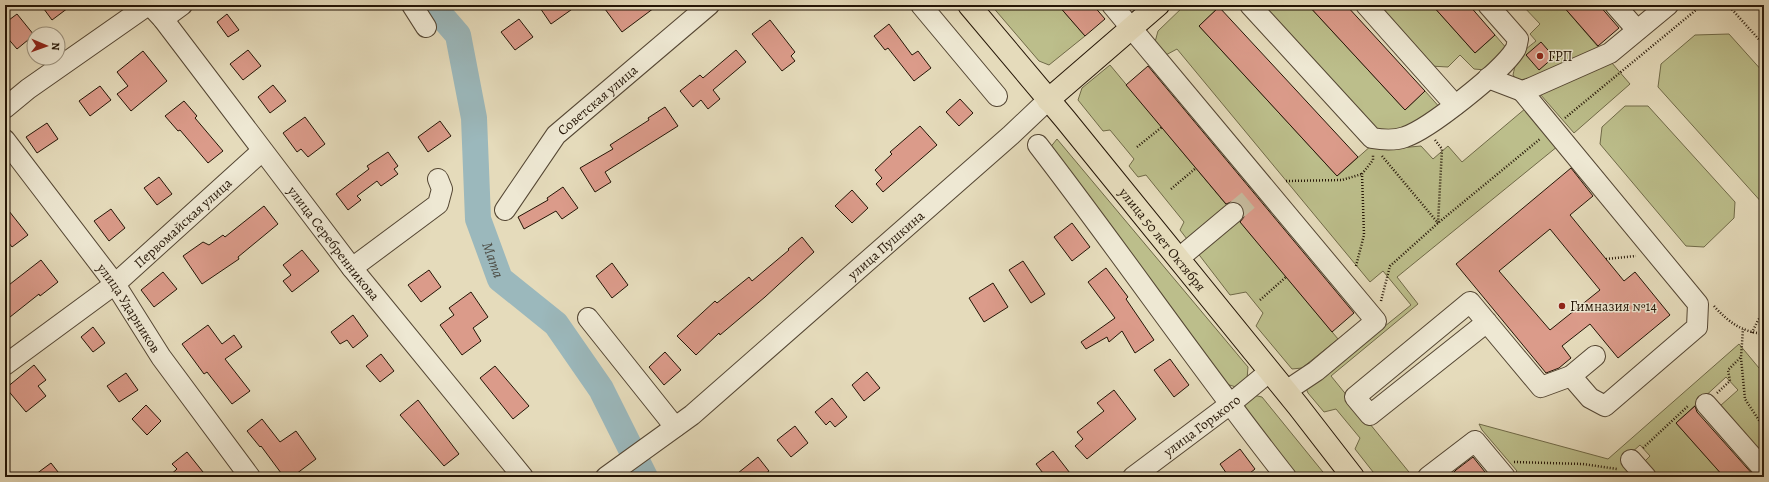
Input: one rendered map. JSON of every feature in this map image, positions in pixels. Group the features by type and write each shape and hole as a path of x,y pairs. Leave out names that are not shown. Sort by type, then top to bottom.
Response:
{"main road":[{"name":"улица 50 лет Октября","path":"969,5 1286,391 1353,477"},
{"name":"улица Пушкина","path":"1048,100 1158,5"}],"street":[{"path":"5,108 28,89 154,10 182,5"},
{"path":"412,5 426,26"},
{"name":"Советская улица","path":"505,210 556,135 708,5"},
{"path":"921,5 997,96"},
{"path":"1112,5 1376,321 1316,370 1286,391"},
{"path":"1250,5 1372,141 1404,138 1425,128 1488,78 1512,54 1516,49 1518,39 1488,5"},
{"path":"1366,5 1455,105"},
{"path":"1615,5 1637,30"},
{"path":"1522,91 1610,53 1668,5"},
{"name":"улица Серебренникова","path":"154,10 352,268 523,477"},
{"path":"1488,78 1522,91 1698,304 1697,327 1605,406 1590,398 1571,376"},
{"path":"5,99 28,89"},
{"name":"улица Пушкина","path":"606,477 698,410 1011,135 1048,100"},
{"name":"улица Ударников","path":"5,140 115,284 161,357 250,477"},
{"path":"1038,145 1158,305 1229,405 1286,477"},
{"name":"Первомайская улица","path":"5,365 115,284 262,151"},
{"path":"352,268 438,204 442,189 438,179"},
{"path":"1178,259 1233,213"},
{"path":"1487,322 1370,415 1355,397 1470,302 1487,322 1541,387 1571,376 1594,356"},
{"path":"588,318 675,427"},
{"name":"улица Горького","path":"1133,477 1229,405 1269,372"},
{"path":"1706,404 1764,470"},
{"path":"1428,477 1475,441 1507,468"},
{"path":"1631,460 1646,477"}],"path":[{"path":"1376,321 1390,266 1438,223 1702,5"},
{"path":"1728,5 1764,45"},
{"path":"1137,147 1162,127"},
{"path":"1425,128 1442,149 1438,223"},
{"path":"1286,181 1342,180 1362,174 1373,160 1372,141"},
{"path":"1372,141 1438,223"},
{"path":"1171,190 1196,168"},
{"path":"1356,266 1364,235 1362,174"},
{"path":"1260,300 1286,277"},
{"path":"1752,333 1758,320 1764,313"},
{"path":"1743,329 1741,357 1745,399 1764,428"},
{"path":"1507,468 1516,462 1583,464 1621,470 1692,403 1706,404 1730,381 1728,370 1741,357"}],"green space":[{"path":"991,5 1058,5 1085,36 1049,65 1039,61"},
{"path":"1185,5 1221,5 1199,26 1337,176 1372,145 1399,148 1421,146 1433,159 1448,146 1462,162 1526,108 1558,146 1397,277 1418,304 1331,376 1413,477 1377,477 1355,449 1360,438 1336,409 1324,412 1308,393 1305,386 1358,348 1411,305 1383,271 1370,282 1177,49 1164,56 1155,42 1158,31"},
{"path":"1262,5 1308,5 1405,110 1425,91 1442,110 1407,131 1378,132"},
{"path":"1375,5 1432,5 1475,53 1495,35 1508,50 1486,70 1474,69 1460,55 1448,67 1430,66"},
{"path":"1522,5 1562,5 1630,84 1574,133 1540,94 1527,93 1513,75 1520,55 1536,41 1530,34 1540,24"},
{"path":"1729,34 1764,73 1764,205 1658,87 1661,64 1695,35"},
{"path":"1110,65 1338,339 1302,368 1292,369 1256,326 1263,313 1246,292 1230,295 1180,230 1184,222 1146,175 1138,177 1129,166 1134,159 1110,130 1103,131 1078,100 1082,88"},
{"path":"1625,106 1648,106 1735,202 1734,218 1704,247 1686,246 1600,144 1602,127"},
{"path":"1057,139 1248,367 1247,379 1236,387 1226,384 1049,149"},
{"path":"1739,344 1764,374 1764,457 1720,406 1738,390 1726,377 1676,423 1724,477 1658,477 1644,462 1650,456 1640,445 1621,462 1631,473 1625,477 1514,477 1513,475 1517,471 1482,430 1479,424 1608,459"},
{"path":"1253,395 1262,397 1327,477 1289,477 1241,405"}],"building":[{"path":"41,5 72,5 52,20"},
{"path":"538,5 578,5 551,24"},
{"path":"602,5 658,5 622,32"},
{"path":"1058,5 1093,5 1105,19 1085,36"},
{"path":"1308,5 1346,5 1425,91 1405,110"},
{"path":"1432,5 1469,5 1495,35 1475,53"},
{"path":"1562,5 1599,5 1619,28 1598,46"},
{"path":"1219,7 1358,157 1337,176 1199,26"},
{"path":"17,14 27,26 26,42 17,49 5,35 5,23"},
{"path":"227,14 239,30 228,37 217,22"},
{"path":"519,19 533,37 515,50 501,32"},
{"path":"770,20 795,52 791,56 795,61 782,71 752,34"},
{"path":"889,24 912,55 918,51 931,68 914,81 888,48 885,50 874,36"},
{"name":"ГРП","path":"1541,42 1554,57 1539,70 1526,55"},
{"path":"248,50 261,66 243,80 230,64"},
{"path":"736,50 746,62 713,90 720,99 708,109 701,100 693,107 680,91 700,75 703,78"},
{"path":"143,51 167,81 131,111 117,94 128,86 117,72"},
{"path":"1148,66 1354,313 1332,332 1240,222 1244,217 1242,206 1237,202 1226,204 1126,85"},
{"path":"273,85 286,101 270,113 258,97"},
{"path":"100,86 111,100 90,116 79,101"},
{"path":"960,99 973,113 959,126 946,112"},
{"path":"184,101 197,116 195,118 223,151 208,163 180,130 178,131 165,116"},
{"path":"665,107 678,126 605,172 611,182 595,192 580,168 613,149 610,145 649,120 648,118"},
{"path":"305,117 325,144 308,157 301,149 297,152 283,133"},
{"path":"440,121 451,136 428,152 418,137"},
{"path":"47,123 58,139 37,153 26,137"},
{"path":"920,126 937,145 883,192 876,184 882,178 875,170 892,154 890,152"},
{"path":"388,152 398,166 394,169 398,174 381,186 377,181 357,196 361,200 348,210 336,194 369,169 367,166"},
{"path":"1571,168 1593,196 1570,215 1624,281 1635,272 1670,315 1618,358 1590,324 1562,346 1571,358 1559,368 1546,373 1456,264","holes":["1550,229 1600,290 1550,330 1499,271"]},
{"path":"159,177 172,194 157,205 144,188"},
{"path":"563,187 578,208 562,219 556,211 524,229 518,217 548,200 547,198"},
{"path":"852,190 868,208 852,223 835,206"},
{"path":"5,206 28,235 12,247 5,238"},
{"path":"264,206 278,224 238,257 239,259 202,284 183,256 203,242 209,245 223,235 225,237"},
{"path":"111,209 125,228 109,241 94,221"},
{"path":"1072,223 1090,247 1072,261 1054,237"},
{"path":"802,237 814,252 765,297 720,335 719,333 696,355 677,336 715,301 717,303 749,277 752,281"},
{"path":"302,250 319,271 292,292 283,281 291,275 283,265"},
{"path":"41,260 58,282 40,296 39,294 5,321 5,288"},
{"path":"1023,261 1045,294 1031,303 1009,270"},
{"path":"612,263 628,285 612,298 596,276"},
{"path":"1106,268 1128,297 1126,299 1154,340 1135,353 1122,331 1109,342 1107,337 1086,349 1081,342 1115,318 1088,282"},
{"path":"429,270 441,287 421,302 408,285"},
{"path":"163,272 177,289 154,307 141,290"},
{"path":"993,283 1008,307 984,322 969,298"},
{"path":"471,292 488,317 473,328 481,341 462,355 440,325 454,315 449,308"},
{"path":"353,315 368,336 353,348 347,340 340,344 331,332"},
{"path":"208,325 222,344 234,335 242,347 225,359 250,391 232,404 207,372 204,374 182,344"},
{"path":"93,327 105,343 93,352 81,337"},
{"path":"665,352 681,370 664,385 649,367"},
{"path":"381,354 394,371 380,382 366,366"},
{"path":"1170,359 1189,385 1174,397 1154,370"},
{"path":"34,365 46,380 38,386 46,396 26,412 6,388"},
{"path":"495,366 529,406 513,419 480,378"},
{"path":"867,372 880,388 864,401 852,385"},
{"path":"126,373 138,390 119,402 107,386"},
{"path":"1114,390 1136,419 1087,459 1075,446 1083,439 1077,432 1104,411 1097,403"},
{"path":"832,398 847,417 835,427 830,421 826,425 815,412"},
{"path":"418,400 459,454 444,466 400,415"},
{"path":"146,405 161,421 147,435 132,419"},
{"path":"1695,406 1697,412 1755,477 1724,477 1676,423"},
{"path":"262,419 280,442 296,431 316,459 292,477 284,477 261,446 260,447 247,431"},
{"path":"795,426 808,443 791,457 777,440"},
{"path":"1240,449 1255,469 1245,477 1229,477 1220,464"},
{"path":"1053,451 1073,477 1046,477 1036,464"},
{"path":"187,452 207,477 168,477 177,469 172,464"},
{"path":"758,457 769,471 761,477 733,477"},
{"path":"1473,457 1489,477 1449,477 1456,470"},
{"path":"51,463 62,477 32,477"}],"waterway":[{"name":"Мата","path":"432,5 458,35 474,118 478,219 500,279 556,324 601,389 645,477"}],"tunnel":[{"path":"1233,213 1265,186"}],"place":[{"name":"ГРП","path":"1540,56"},
{"name":"Гимназия №14","path":"1562,306"}]}
